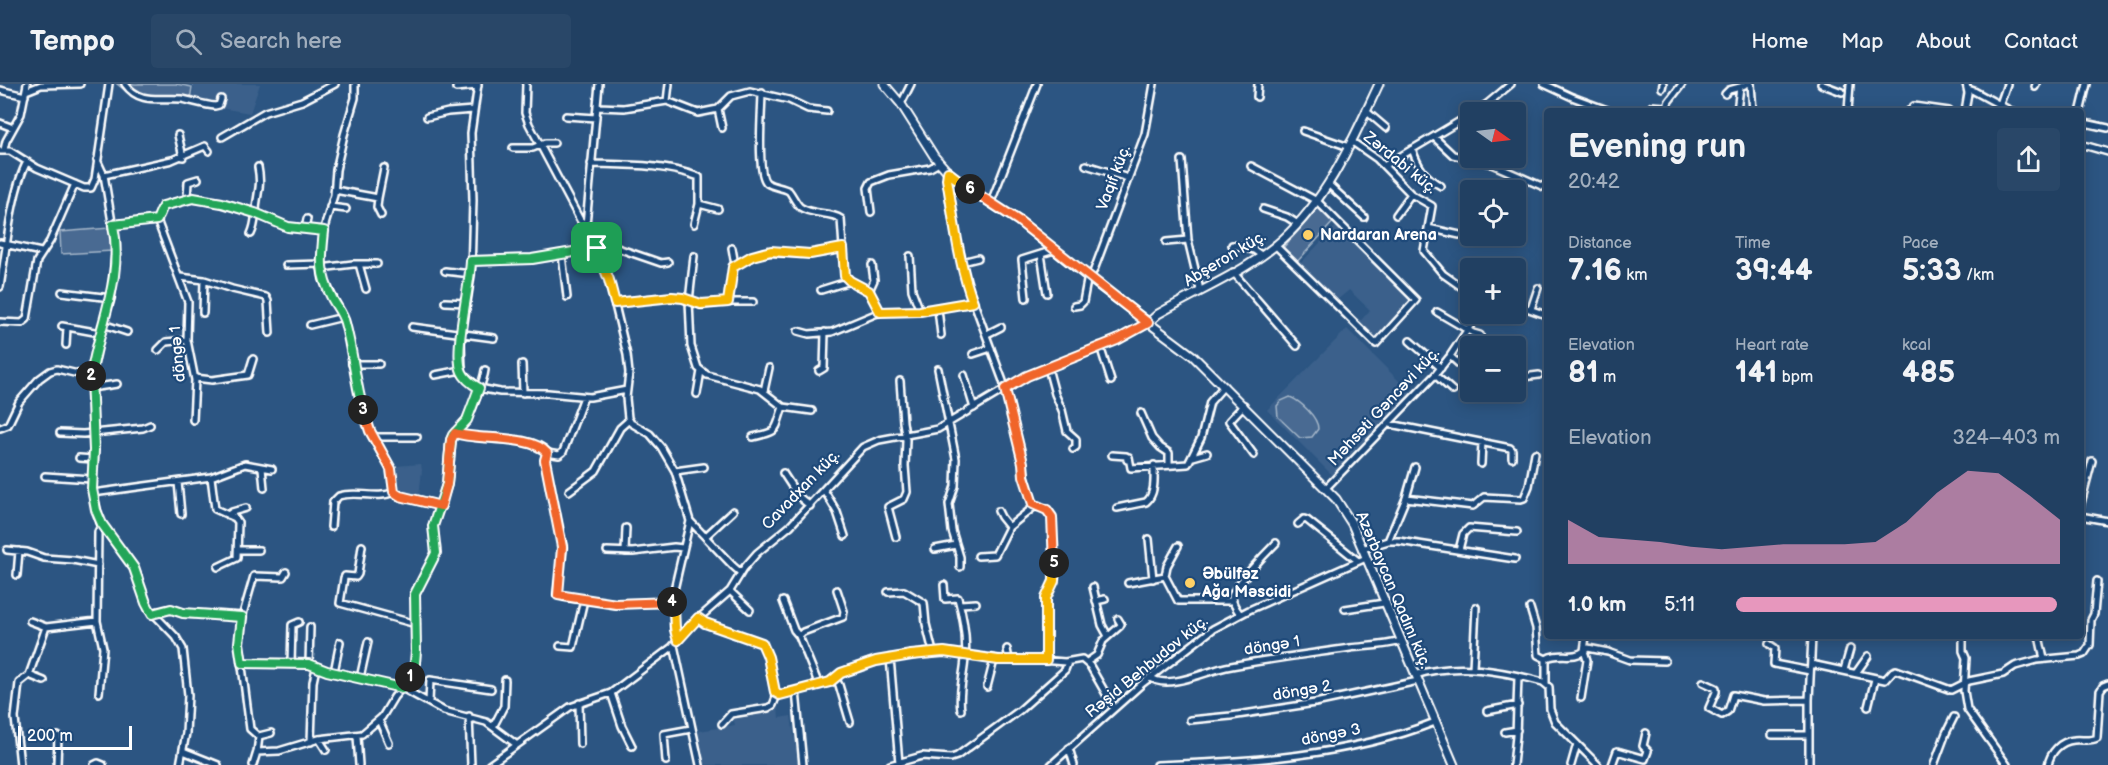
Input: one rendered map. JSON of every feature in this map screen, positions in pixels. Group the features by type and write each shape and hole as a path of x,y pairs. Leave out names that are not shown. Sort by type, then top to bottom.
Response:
{"main road":[{"name":"Azərbaycan Qadını küç.","path":"884,84 901,104 939,163 948,172 1019,221 1089,278 1193,356 1326,488 1344,510 1454,765"},
{"name":"Abşeron küç.","path":"1148,323 1158,314 1261,255 1298,224 1328,184 1379,84"}],"street":[{"path":"27,84 21,114 2,150 14,153 37,168 86,188 93,186 109,84"},
{"path":"0,90 25,94 41,85 81,84"},
{"path":"125,84 133,95 143,98 185,100 215,106 219,105 221,99"},
{"path":"222,137 265,112 302,101 335,84"},
{"path":"355,84 355,98 344,135 335,190 324,231 321,266 323,279 343,317 359,396 373,437 391,469 394,492 400,496 441,506"},
{"path":"526,84 526,116 575,211 586,225 609,280 627,355 628,420"},
{"path":"586,225 599,84"},
{"path":"667,101 669,84"},
{"path":"745,84 746,91"},
{"path":"901,104 910,84"},
{"path":"991,202 1037,84"},
{"name":"Vaqif küç.","path":"1074,306 1082,304 1089,278 1145,135 1154,84"},
{"path":"1257,97 1258,84"},
{"path":"1489,102 1511,84"},
{"path":"1544,84 1602,108"},
{"path":"1667,108 1680,84"},
{"path":"1725,94 1729,90 1747,84"},
{"path":"1751,84 1753,108"},
{"path":"1821,84 1842,92"},
{"path":"1848,108 1850,84"},
{"path":"2000,104 2007,84"},
{"path":"2081,108 2086,84"},
{"path":"456,87 478,85 471,133 473,200 471,274 462,333 461,370 468,380 479,388 500,392 548,393 584,397 627,390"},
{"path":"1737,108 1740,87"},
{"path":"1965,108 1967,87 2006,108"},
{"path":"598,106 624,108 667,101 698,113 718,109 731,96 746,91 762,92 804,107 826,111"},
{"path":"762,92 760,144 762,178 766,183 789,191 797,203 806,210 840,217 843,223 845,276 869,291 880,312"},
{"path":"1652,106 1661,108"},
{"path":"1912,108 1914,106 1928,108"},
{"path":"718,109 722,128"},
{"path":"427,117 473,110"},
{"path":"1366,111 1386,128"},
{"path":"566,116 596,118"},
{"path":"1384,166 1460,121"},
{"path":"0,123 13,128"},
{"path":"2084,123 2108,128"},
{"name":"Zərdabi küç.","path":"1303,131 1361,147 1384,166 1411,194 1432,206 1424,248 1426,254 1443,274 1460,286"},
{"path":"178,135 183,157"},
{"path":"1434,137 1453,155 1490,163 1544,187"},
{"path":"513,148 554,143"},
{"path":"2084,145 2108,152"},
{"path":"104,175 183,157 205,146 209,151"},
{"path":"1412,149 1427,178 1441,186"},
{"path":"98,160 104,175 116,246 111,298 100,333 91,377 93,493 102,524 134,568 152,614 179,642 184,653 188,695 180,765"},
{"path":"1182,160 1188,240 1200,290"},
{"path":"0,287 22,171 27,162"},
{"path":"871,212 868,188 871,182 889,175 930,168 939,163"},
{"path":"591,164 663,168 696,176 699,180 699,204 693,224"},
{"path":"1086,165 1128,178"},
{"path":"251,234 260,191 258,166"},
{"path":"1251,166 1317,201 1416,300 1379,343 1374,342 1275,245"},
{"path":"381,215 378,209 378,198 384,168"},
{"path":"948,172 947,179 962,262 973,302 987,334 1005,389 1024,476 1035,506"},
{"path":"187,199 188,182 198,179"},
{"path":"0,322 26,321 33,275 41,252 50,241 75,184"},
{"path":"1328,184 1364,217"},
{"path":"335,190 378,198"},
{"path":"1396,216 1411,194"},
{"path":"113,225 157,220 163,206 187,199 222,203 255,213 284,226 324,231"},
{"path":"699,204 718,209"},
{"path":"330,207 346,209"},
{"path":"1263,209 1298,224"},
{"path":"305,229 307,219"},
{"name":"döngə 1","path":"157,220 189,306 187,340 195,378 194,420"},
{"path":"1428,228 1460,235"},
{"path":"1166,242 1188,240"},
{"path":"0,243 41,252"},
{"path":"471,261 526,260 562,255 603,243 661,263 668,262"},
{"path":"1232,245 1254,250 1261,255"},
{"path":"732,248 735,265"},
{"path":"728,302 732,269 735,265 757,254 771,251 810,254 843,248"},
{"path":"1026,298 1021,261 1054,250"},
{"path":"1041,254 1047,293"},
{"path":"562,255 567,297"},
{"path":"694,256 689,301 692,346 696,364 701,371 711,376 753,386 764,391 783,406 812,411"},
{"path":"910,256 911,282 920,311"},
{"path":"962,262 978,258"},
{"path":"359,264 366,290"},
{"path":"286,265 377,264"},
{"path":"869,291 874,280 872,265"},
{"path":"445,271 471,274"},
{"path":"1233,272 1297,346"},
{"path":"180,277 204,280 266,297 270,333"},
{"path":"203,313 204,280"},
{"path":"911,282 919,280"},
{"path":"821,290 850,281"},
{"path":"1531,309 1538,288"},
{"path":"62,292 111,298"},
{"path":"615,303 666,297 683,298 707,305 753,302"},
{"path":"445,302 466,303"},
{"path":"798,331 809,334 825,333 836,331 880,312 920,311 973,302"},
{"path":"1526,307 1544,314"},
{"path":"938,309 941,335"},
{"path":"1437,312 1480,335"},
{"path":"310,325 343,317"},
{"name":"Cavadxan küç.","path":"492,764 558,714 579,703 611,693 674,645 698,618 730,591 741,573 761,550 810,506 863,447 879,440 932,431 1027,376 1123,337 1148,323"},
{"path":"103,324 127,332"},
{"name":"Məhsəti Gəncəvi küç.","path":"1326,488 1435,375 1472,324"},
{"path":"66,345 65,326 100,333"},
{"path":"412,327 494,338"},
{"path":"987,334 1001,327"},
{"path":"819,371 824,368 825,333"},
{"path":"158,350 166,342 187,340"},
{"path":"1410,341 1441,368"},
{"path":"1100,346 1111,381"},
{"path":"973,354 991,348"},
{"path":"1450,356 1460,365"},
{"path":"195,378 212,380 248,375 253,359"},
{"path":"352,364 379,364"},
{"path":"522,364 523,393"},
{"path":"764,391 769,368"},
{"path":"1048,368 1062,410 1066,431 1076,439 1076,447 1073,448"},
{"path":"0,428 8,425 19,402 50,370 57,369 91,377"},
{"path":"938,369 956,459 956,486 949,504 952,531 960,556 960,567"},
{"path":"435,375 461,370"},
{"path":"257,752 279,751 319,739 357,736 367,731 379,720 410,678 415,663 415,594 436,553 433,526 447,484 451,440 467,420 484,380 485,370"},
{"path":"697,394 701,371"},
{"path":"964,375 974,408"},
{"path":"1435,375 1453,391"},
{"path":"1526,377 1539,375"},
{"path":"896,537 888,508 907,495 904,466 906,436 900,381"},
{"path":"90,388 117,384"},
{"path":"1131,468 1185,465 1192,457 1201,438 1210,402 1224,386"},
{"path":"455,433 514,440 541,448 547,453 559,455 563,452 584,397"},
{"path":"1244,405 1229,421 1254,455"},
{"path":"753,437 773,432 783,406"},
{"path":"1142,414 1152,438 1169,453 1169,465"},
{"path":"628,420 656,440 675,471 690,521 741,573"},
{"path":"569,491 593,475 622,424 628,420"},
{"path":"1390,424 1510,448 1512,458"},
{"path":"60,433 143,428 150,425"},
{"path":"373,437 417,437"},
{"path":"1480,464 1482,442"},
{"path":"547,453 545,460 562,547 557,594 584,600 622,604 672,602"},
{"path":"1192,457 1207,453"},
{"path":"1406,498 1473,506 1484,497 1521,500 1529,486 1535,453"},
{"path":"1112,455 1126,456 1128,467 1131,468"},
{"path":"1130,457 1131,468"},
{"path":"79,458 94,459"},
{"path":"2084,492 2092,461"},
{"path":"93,493 211,477 245,464 272,469"},
{"path":"1117,508 1146,502 1150,499 1153,492 1154,465"},
{"path":"675,471 704,467"},
{"path":"1388,541 1406,498 1415,467"},
{"path":"262,468 264,488"},
{"path":"783,473 798,496 810,506"},
{"path":"45,476 92,479"},
{"path":"211,477 215,509 237,519 238,522 236,559 218,567"},
{"path":"178,482 181,514"},
{"path":"824,490 837,512 845,537"},
{"path":"331,527 333,502 339,496 358,493 387,495 394,492"},
{"path":"978,556 994,555 1009,527 1035,506"},
{"path":"1035,506 1047,510 1050,514 1053,538 1055,578 1046,598 1046,660"},
{"path":"228,515 246,508"},
{"path":"706,536 733,511"},
{"path":"998,511 1009,527"},
{"path":"2084,517 2108,521"},
{"path":"1298,524 1304,519 1308,520 1358,561"},
{"path":"678,640 674,629 672,602 690,521"},
{"path":"99,693 103,648 97,621 98,532 102,524"},
{"path":"625,552 626,528"},
{"path":"1459,550 1463,534 1469,528 1516,532"},
{"path":"1149,539 1153,579"},
{"path":"1362,549 1388,541 1399,541 1515,559"},
{"path":"1240,614 1233,601 1234,592 1276,543"},
{"path":"935,549 956,545"},
{"path":"362,546 358,574 356,577 345,576 340,603 416,624"},
{"path":"1179,546 1167,566 1165,576 1176,599 1180,602 1233,601"},
{"path":"607,551 683,548"},
{"path":"7,550 30,552 44,558 98,565"},
{"path":"238,550 259,550"},
{"path":"17,575 19,551"},
{"name":"Rəşid Behbudov küç.","path":"1051,765 1150,677 1204,635 1240,614 1366,558"},
{"path":"259,736 250,729 239,643 242,617 254,576 283,577 286,572"},
{"path":"1128,583 1165,576"},
{"path":"1769,645 1775,648 1774,664 1844,670 1885,680 1896,670 1935,682 1951,690 1965,682 2003,674 2014,666 2044,659 2079,656 2088,650 2097,581"},
{"path":"944,585 945,598 958,598 960,604 966,654 959,695 961,710"},
{"path":"1093,587 1103,628 1108,636"},
{"path":"800,636 803,632 843,617 844,611 837,590"},
{"path":"730,591 750,610"},
{"path":"888,592 904,591 924,603 926,624 933,652"},
{"path":"1096,601 1105,599"},
{"path":"560,646 573,647 584,600"},
{"path":"783,601 794,630 800,636 819,686"},
{"path":"175,610 179,603"},
{"path":"960,604 976,603"},
{"path":"1345,609 1384,603"},
{"path":"1473,668 1476,607"},
{"path":"1530,608 1536,628 1538,654 1546,659"},
{"path":"152,614 171,609 183,613 242,617"},
{"path":"698,618 705,623 762,643 768,657 777,695 773,705 768,708 730,714 723,724"},
{"path":"1087,662 1097,655 1101,643 1121,624 1118,619"},
{"path":"30,621 46,627 97,621"},
{"path":"291,664 292,625 299,622"},
{"path":"20,765 15,718 19,683 29,675 46,627"},
{"path":"309,664 310,627"},
{"path":"1581,698 1587,660 1584,651 1586,639"},
{"path":"1809,765 1812,639"},
{"path":"1963,639 1963,651 1966,658 1967,708 2007,765"},
{"path":"2040,639 2044,659"},
{"name":"döngə 1","path":"1150,677 1160,683 1171,682 1224,668 1344,649 1387,645 1401,641"},
{"path":"334,672 340,642"},
{"path":"360,678 368,642"},
{"path":"674,645 700,765"},
{"path":"1546,659 1552,656 1575,656 1593,648 1634,661 1665,661"},
{"path":"1007,649 1009,660"},
{"path":"1844,670 1850,649"},
{"path":"777,695 819,686 830,682 846,671 890,658 933,652 966,654 994,660 1068,662 1079,659 1087,662 1114,708"},
{"path":"1856,673 1868,656"},
{"path":"890,658 894,764 922,756 945,758 957,756 1020,710 1065,670 1068,662"},
{"path":"1546,659 1546,684 1553,718 1598,765"},
{"path":"987,687 994,660"},
{"path":"1633,668 1634,661"},
{"path":"242,663 309,664 316,668 402,688 450,713 486,722 517,745"},
{"path":"311,742 316,668"},
{"name":"döngə 2","path":"1190,720 1315,703 1416,678 1473,668 1518,676 1546,684"},
{"path":"29,675 44,681"},
{"path":"1506,765 1513,765 1518,676"},
{"path":"835,678 850,722"},
{"path":"1869,707 1875,678"},
{"path":"493,727 504,706 505,680"},
{"path":"429,702 430,681 491,689"},
{"path":"1703,682 1716,688 1709,708 1722,715 1728,711 1733,695 1764,701 1809,700"},
{"path":"2048,765 2050,754 2066,742 2092,741 2097,738 2100,692 2103,686 2108,684"},
{"path":"1958,687 1958,696"},
{"path":"796,691 803,765"},
{"path":"611,693 622,726 632,746"},
{"path":"579,703 580,744"},
{"path":"1487,711 1518,705"},
{"path":"469,716 471,765"},
{"path":"1934,765 1954,717"},
{"path":"379,720 389,743"},
{"name":"döngə 3","path":"1157,765 1298,756 1403,733 1435,722"},
{"path":"666,760 664,734 691,729"},
{"path":"1505,732 1516,730"},
{"path":"259,736 271,733"},
{"path":"1612,765 1617,752 1645,759 1648,750 1643,746 1646,733"},
{"path":"1773,735 1809,735"},
{"path":"57,765 58,736"},
{"path":"253,765 259,736"},
{"path":"357,736 359,765"},
{"path":"319,739 326,750"},
{"path":"1571,765 1577,744"},
{"path":"1069,748 1074,765"},
{"path":"183,752 218,765"},
{"path":"94,765 98,762 103,765"}],"shaded area":[{"path":"117,84 176,84 192,87 190,100 144,96 131,89 127,92"},
{"path":"191,84 260,84 250,113 191,103 194,86"},
{"name":"Nardaran Arena","path":"1320,206 1334,221 1296,263 1282,249"},
{"path":"1338,224 1415,300 1377,342 1357,325 1370,310 1349,290 1336,301 1299,265"},
{"path":"110,228 112,251 61,254 60,232"},
{"path":"1347,329 1413,395 1333,476 1267,410"},
{"path":"1290,397 1299,402 1315,420 1318,429 1312,437 1300,438 1278,417 1277,406 1281,401"},
{"path":"421,464 419,497 396,491 394,474 398,473 396,466"},
{"path":"778,708 779,718 791,716 798,762 796,765 702,765 701,753 694,732 735,725 733,717"}],"place":[{"name":"Nardaran Arena","path":"1308,235"},
{"name":"Əbülfəz Ağa Məscidi","path":"1190,583"}],"route":[{"path":"597,248 532,259 471,261 462,325 460,361 465,377 479,388 467,420 453,435 451,440 447,484 441,506 433,526 436,553 415,594 415,663 410,678 402,688 327,671 309,664 242,663 239,643 242,617 183,613 174,609 152,614 134,568 102,524 96,510 92,489 94,450 91,377 100,333 110,306 113,288 116,246 113,225 157,220 163,206 190,198 222,203 292,228 324,231 321,258 323,279 345,321 359,396 370,431 391,469 393,490 396,494 441,506 445,494 447,484 448,473 451,440 455,433 514,440 546,451 545,460 562,547 557,591 559,596 616,604 672,602 674,629 678,640 698,618 705,623 757,640 762,643 767,652 777,695 830,682 841,673 876,661 926,653 966,654 994,660 1046,660 1046,598 1055,578 1052,517 1047,510 1033,504 1024,476 1005,389 1027,376 1117,340 1139,330 1148,323 1019,221 948,172 947,179 956,234 973,302 966,305 920,311 880,312 869,291 845,276 843,248 810,254 771,251 752,256 733,267 728,302 707,305 672,297 615,303 597,248"}]}
